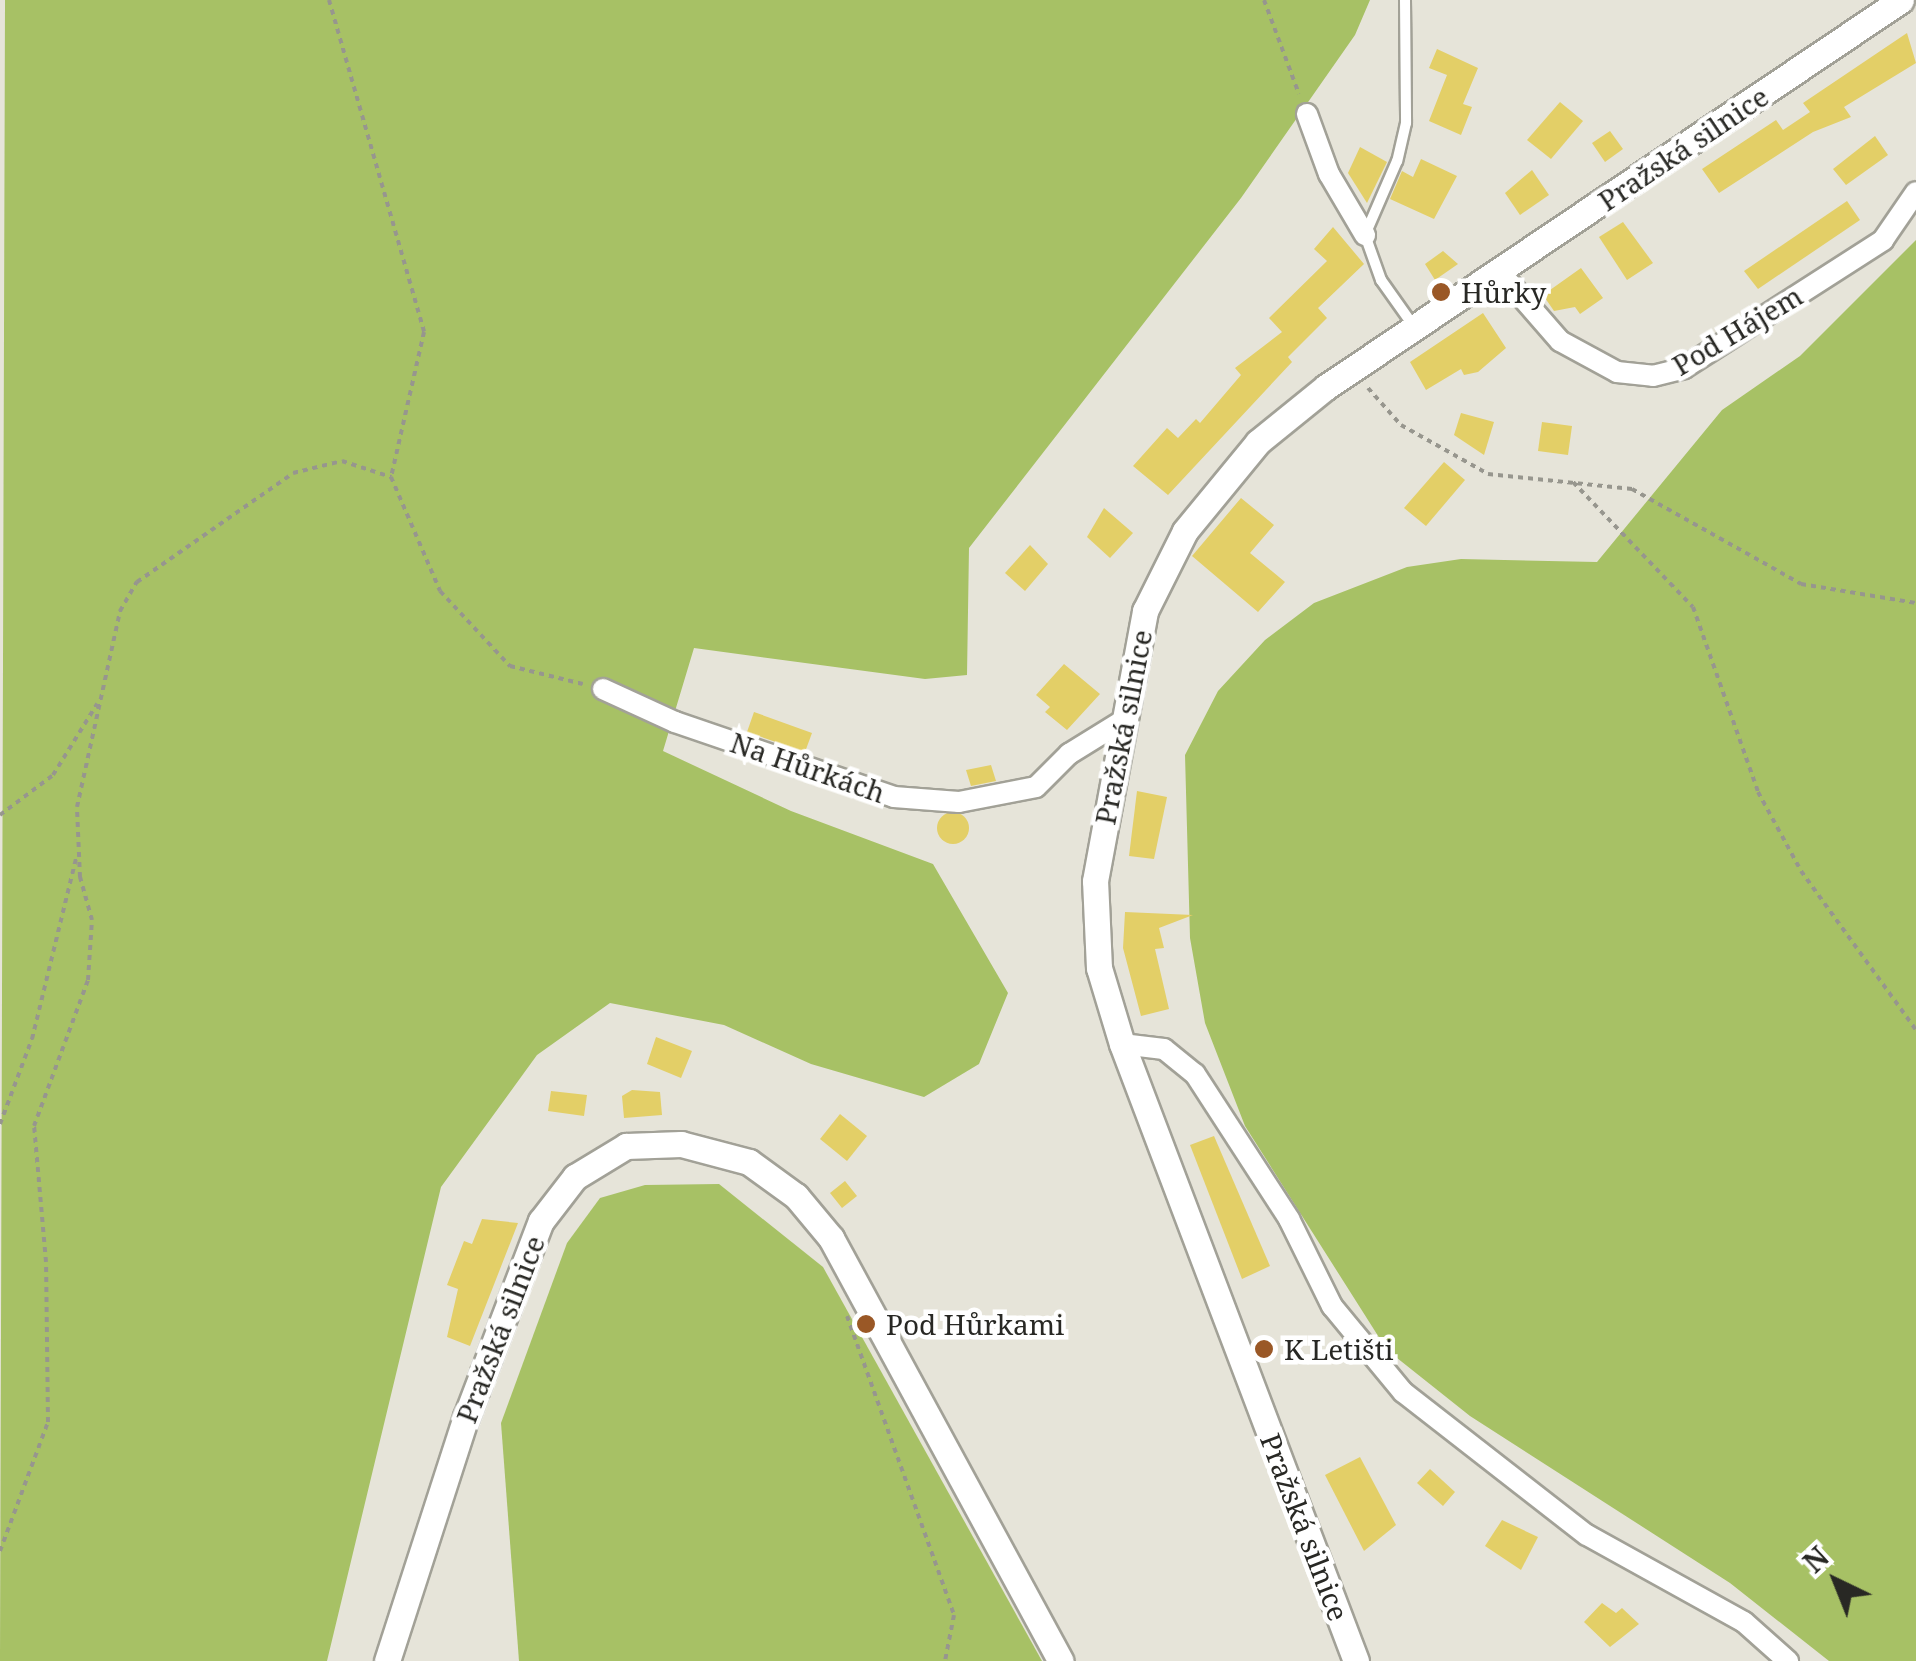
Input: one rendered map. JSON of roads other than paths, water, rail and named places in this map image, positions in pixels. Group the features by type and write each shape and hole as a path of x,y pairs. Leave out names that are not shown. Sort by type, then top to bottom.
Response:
{"street":[{"name":"Pražská silnice","path":"1356,1661 1122,1044 1099,968 1095,881 1119,723 1145,611 1185,531 1258,442 1352,370 1901,0"},
{"path":"1306,114 1329,174 1366,235"},
{"name":"Pod Hájem","path":"1499,271 1560,341 1616,372 1653,376 1684,368 1883,240 1916,192"},
{"name":"Na Hůrkách","path":"603,689 675,722 894,797 959,802 1036,787 1069,754 1119,723"},
{"path":"1122,1044 1164,1049 1195,1074 1289,1220 1332,1306 1403,1392 1587,1535 1744,1622 1788,1661"},
{"name":"Pražská silnice","path":"387,1661 466,1417 540,1221 576,1177 626,1146 681,1144 748,1162 796,1196 832,1238 1061,1661"}],"lane":[{"path":"1405,0 1406,123 1398,161 1366,235 1381,280 1415,328"}],"place":[{"name":"Hůrky","path":"1441,292"},
{"name":"Pod Hůrkami","path":"866,1324"},
{"name":"K Letišti","path":"1264,1349"}]}
